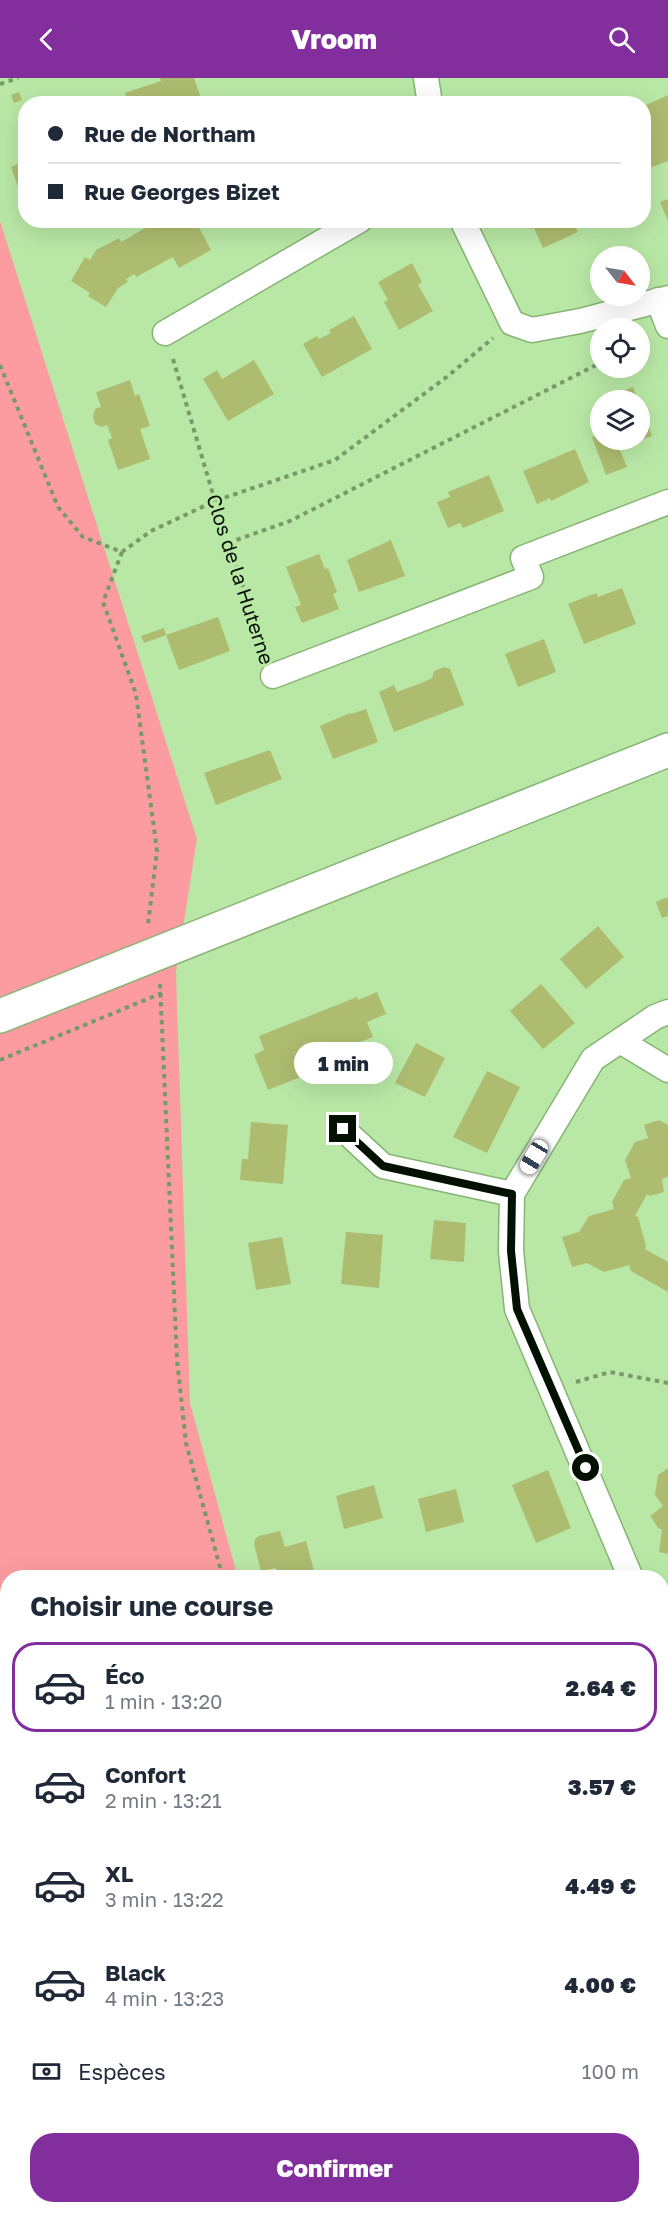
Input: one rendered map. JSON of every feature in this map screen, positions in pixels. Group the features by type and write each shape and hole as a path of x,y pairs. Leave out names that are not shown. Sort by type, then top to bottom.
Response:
{"street":[{"path":"426,78 428,96"},
{"path":"165,333 346,228"},
{"path":"466,228 512,323 532,330 580,321 663,299 668,326"},
{"name":"Clos de la Huterne","path":"273,676 531,577 523,558 668,502"},
{"path":"0,1016 668,750"},
{"path":"628,1570 517,1309 511,1251 512,1194 593,1059 655,1017 668,1012"},
{"path":"620,1041 668,1070"},
{"path":"343,1129 383,1166 512,1194"}],"path":[{"path":"0,84 18,78"},
{"path":"221,1570 186,1443 177,1360 162,993 147,922 157,851 136,694 103,602 122,552 151,531 215,501 335,460 448,376 512,323"},
{"name":"Clos de la Huterne","path":"165,333 228,543 273,676"},
{"path":"0,365 58,507 84,537 122,552"},
{"path":"228,543 290,521 590,368"},
{"path":"0,1060 162,993"},
{"path":"552,1389 610,1372 668,1383"}],"shaded area":[{"path":"0,221 197,839 176,972 190,1403 236,1570 0,1570"}],"building":[{"path":"160,78 194,78 200,96 126,96 125,93 161,81"},
{"path":"19,92 20,96 18,96 18,102 14,103 11,95"},
{"path":"668,95 668,161 652,167 651,165 651,103"},
{"path":"18,164 18,187 11,167"},
{"path":"668,199 668,221 660,202"},
{"path":"145,228 199,228 211,250 179,268 173,257 136,277 134,274 126,279 128,282 118,288 106,307 88,296 90,293 71,281 85,257 90,260 96,250 119,238 121,242"},
{"path":"534,228 576,228 578,232 543,248"},
{"path":"412,263 422,282 418,285 433,311 399,330 384,302 388,300 378,282"},
{"path":"354,316 372,349 322,377 303,344 317,336 319,339 331,333 329,330"},
{"path":"254,360 274,394 228,421 203,379 217,370 222,379"},
{"path":"130,380 135,396 139,394 150,426 140,429 150,459 118,470 108,440 112,438 107,425 102,427 95,424 93,416 95,409 101,407 96,392"},
{"path":"575,449 589,482 551,501 550,498 537,504 523,471"},
{"path":"597,450 620,450 627,467 606,475"},
{"path":"489,475 504,511 463,528 460,523 448,528 437,502 450,497 448,492"},
{"path":"391,540 405,576 359,592 347,560"},
{"path":"319,554 325,569 328,568 337,592 333,594 339,609 302,623 295,607 301,605 286,567"},
{"path":"622,588 636,624 584,644 568,604 596,593 598,597"},
{"path":"218,617 230,651 179,670 166,635"},
{"path":"164,628 166,635 144,643 141,636"},
{"path":"544,639 556,672 518,687 505,654"},
{"path":"444,667 450,669 464,705 394,732 379,692 394,685 397,692 424,682 432,678 434,671"},
{"path":"366,709 378,742 333,759 320,726"},
{"path":"270,750 282,779 216,805 204,773"},
{"path":"668,897 668,916 662,918 656,902"},
{"path":"598,926 624,957 586,989 560,959"},
{"path":"541,984 575,1023 543,1049 510,1011"},
{"path":"377,992 386,1014 367,1022 373,1037 321,1057 310,1063 313,1072 268,1090 254,1055 264,1050 259,1036 357,997 358,1000"},
{"path":"416,1043 445,1058 425,1097 395,1083"},
{"path":"487,1071 520,1087 487,1153 453,1137"},
{"path":"659,1120 668,1125 668,1177 662,1179 664,1192 650,1196 647,1194 635,1216 638,1217 645,1249 668,1262 668,1292 631,1271 629,1265 604,1272 587,1263 572,1267 562,1237 579,1232 589,1216 614,1209 612,1202 624,1180 631,1178 625,1160 635,1142 648,1138 644,1125"},
{"path":"251,1122 288,1125 283,1184 240,1180 242,1159 248,1159"},
{"path":"434,1220 466,1223 464,1262 430,1259"},
{"path":"346,1232 383,1235 379,1288 341,1284"},
{"path":"282,1237 291,1284 256,1290 248,1243"},
{"path":"668,1468 668,1554 659,1552 662,1529 659,1529 650,1516 663,1506 655,1495 658,1475"},
{"path":"548,1470 571,1528 536,1543 512,1485"},
{"path":"374,1485 383,1518 344,1529 336,1496"},
{"path":"456,1489 464,1522 426,1532 418,1499"},
{"path":"280,1531 285,1547 306,1541 314,1570 276,1570 276,1568 261,1570 254,1544 255,1539"}],"route":[{"path":"343,1129 383,1166 512,1194 511,1251 517,1309 586,1468"}]}
